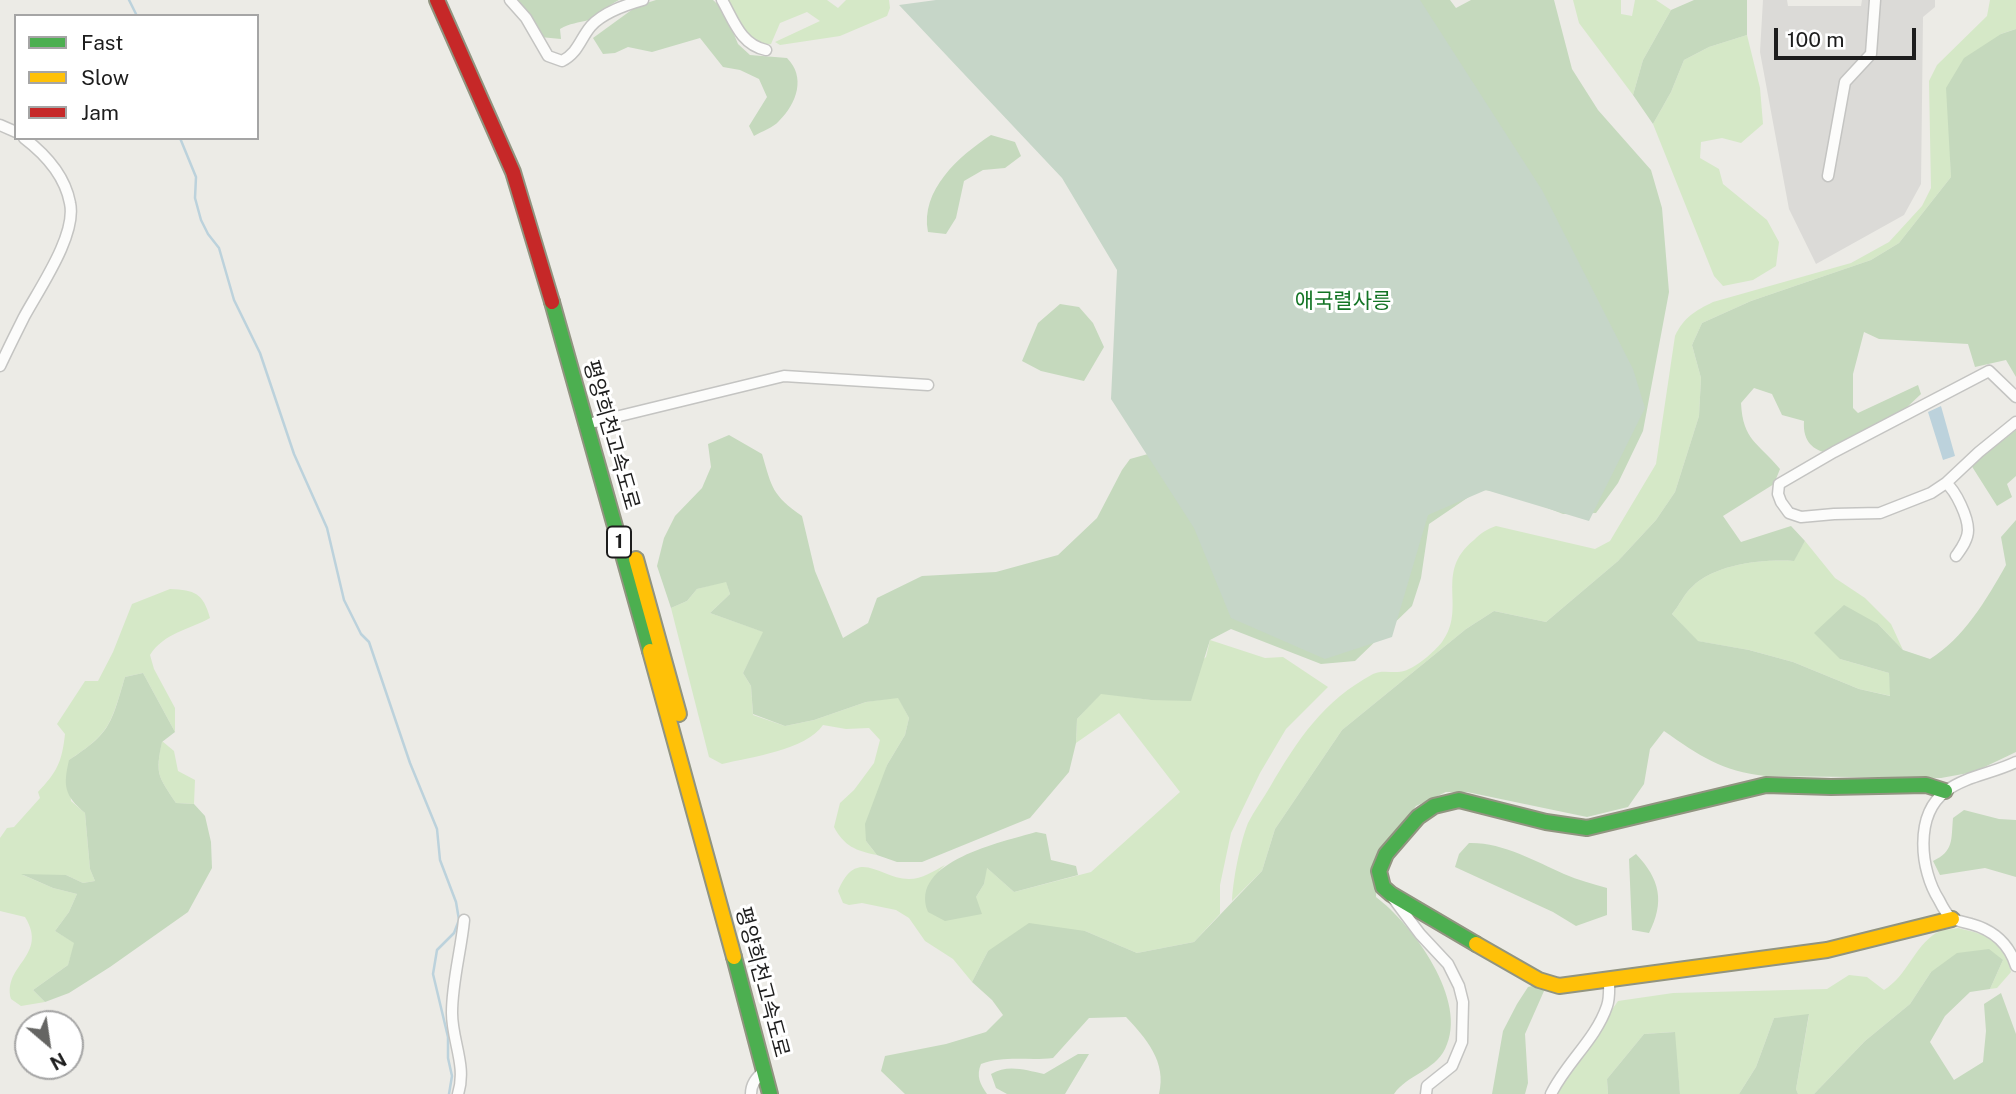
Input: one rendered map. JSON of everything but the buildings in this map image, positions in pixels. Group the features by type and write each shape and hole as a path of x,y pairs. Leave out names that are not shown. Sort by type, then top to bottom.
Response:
{"main road":[{"name":"평양희천고속도로","path":"437,0 513,172 531,226 703,841 770,1094"},
{"name":"평양희천고속도로","path":"446,0 512,149 550,263 661,644 777,1094"},
{"path":"1945,791 1926,785 1766,785 1587,828 1546,822 1459,800 1433,806 1418,817 1386,854 1379,871 1383,887 1391,894 1550,985 1573,985 1815,952 1952,919"}],"street":[{"path":"510,0 526,18 548,55 562,61 577,50 589,28 597,21 643,0"},
{"path":"722,0 747,41 755,48 766,50"},
{"path":"1828,176 1845,82 1871,54 1875,0"},
{"path":"0,366 60,253 71,216 71,204 58,174 37,148 27,140"},
{"path":"2016,397 1995,374 1989,372 1980,375 1779,484 1778,494 1789,513 1801,517 1834,513 1880,513 1908,503 1946,483 2016,422"},
{"path":"595,422 784,376 928,385"},
{"path":"1946,483 1957,496 1968,529 1964,544 1956,556"},
{"path":"2016,762 1945,791 1933,806 1922,847 1926,872 1935,894 1952,919 1982,927 1993,933 2011,952 2016,966"},
{"path":"1391,894 1420,934 1448,964 1459,986 1463,1002 1462,1042 1452,1066 1427,1086 1426,1094"},
{"path":"458,1094 462,1069 453,1031 452,1011 464,920"},
{"path":"1552,1094 1561,1075 1602,1018 1608,1004 1609,979"},
{"path":"751,1094 757,1077 764,1071"}],"shaded area":[{"path":"1763,0 1787,0 1788,6 1861,6 1862,0 1935,0 1935,7 1923,17 1921,184 1904,215 1816,264 1789,209 1760,52"}],"green space":[{"path":"515,0 619,0 589,20 560,29 561,39 540,37"},
{"path":"656,0 713,0 724,10 738,44 750,55 787,58 796,73 797,90 791,106 779,121 754,136 749,126 767,97 759,79 740,70 723,67 700,38 652,52 628,47 615,53 603,54 593,38 637,6"},
{"path":"726,0 827,0 838,8 846,0 889,0 890,8 887,16 840,36 780,45 775,42 820,21 807,12 780,23 771,44 762,44 748,37 743,31"},
{"name":"애국렬사릉","path":"936,0 1420,0 1542,190 1633,369 1645,408 1589,521 1486,490 1428,515 1392,637 1325,659 1231,618 1194,528 1111,399 1117,270 1062,178 899,5"},
{"path":"1385,0 1450,0 1456,8 1471,0 1554,0 1572,69 1598,110 1651,170 1662,208 1669,292 1643,431 1618,483 1596,513 1563,514 1504,491 1479,490 1429,524 1421,578 1412,606 1355,661 1321,664 1231,629 1210,640 1191,701 1151,700 1101,694 1077,719 1076,743 1069,772 1030,818 922,862 897,862 877,855 866,841 865,824 887,765 905,735 909,718 898,698 866,702 814,720 785,726 753,714 751,686 743,673 763,632 710,613 730,594 726,582 697,589 687,601 671,608 657,566 664,538 675,516 702,488 711,467 708,444 729,435 762,454 775,490 802,516 815,571 843,638 868,623 877,598 922,576 996,572 1058,555 1097,518 1130,459 1166,449"},
{"path":"1573,0 1621,0 1621,14 1632,16 1635,0 1656,0 1671,10 1643,60 1633,95 1579,23"},
{"path":"1694,0 1747,0 1747,35 1709,47 1684,60 1671,92 1653,124 1633,95 1643,60 1671,10"},
{"path":"1990,0 2016,0 2016,29 2001,34 1950,139 1951,177 1899,243 1871,260 1751,301 1702,323 1692,345 1701,378 1699,416 1675,492 1656,520 1618,561 1546,622 1494,611 1466,629 1342,730 1275,829 1262,871 1232,901 1237,862 1248,823 1313,723 1355,685 1373,674 1409,669 1425,659 1442,642 1452,616 1455,565 1462,552 1487,530 1496,526 1595,549 1610,541 1656,464 1675,336 1686,319 1713,302 1851,263 1889,242 1922,206 1931,188 1929,81 1937,65 1987,16"},
{"path":"2016,29 2016,377 2006,360 1975,367 1968,344 1879,339 1864,332 1853,374 1853,408 1858,413 1918,385 1921,394 1903,411 1823,452 1808,440 1804,421 1782,415 1772,394 1754,388 1741,403 1745,426 1753,440 1780,469 1774,484 1723,516 1741,542 1791,526 1805,541 1794,561 1740,565 1702,579 1689,590 1672,614 1698,641 1749,650 1793,662 1859,689 1890,696 1889,673 1840,659 1814,633 1844,605 1878,624 1903,650 1930,659 1964,629 1991,591 2006,565 2001,537 2016,520 2016,752 1974,772 1941,778 1766,776 1723,766 1664,731 1650,749 1644,784 1628,807 1587,817 1467,792 1446,792 1416,806 1377,855 1376,897 1405,925 1433,965 1444,987 1450,1009 1451,1030 1445,1049 1434,1063 1406,1082 1394,1094 1159,1094 1160,1071 1153,1051 1126,1017 1089,1018 1053,1058 1008,1059 981,1064 979,1080 987,1094 905,1094 881,1071 885,1056 946,1044 986,1032 1003,1015 992,1000 972,982 988,951 1029,923 1085,931 1137,953 1194,942 1262,871 1275,829 1342,730 1466,629 1494,611 1546,622 1618,561 1656,520 1675,492 1699,416 1701,378 1692,345 1702,323 1751,301 1871,260 1899,243 1951,177 1946,88 1964,58 2001,34"},
{"path":"1747,35 1760,88 1763,124 1741,143 1722,138 1701,142 1700,158 1719,169 1723,184 1767,220 1779,242 1776,266 1753,280 1723,286 1714,276 1653,124 1671,92 1684,60 1709,47"},
{"path":"991,135 1015,142 1021,156 1005,168 983,170 964,181 956,218 946,234 928,232 927,217 936,188 955,164"},
{"path":"1060,304 1079,307 1093,323 1104,347 1084,381 1041,371 1022,361 1038,323"},
{"path":"2016,430 2016,476 2007,484 2012,497 1997,506 1971,465"},
{"path":"1805,541 1835,578 1865,598 1891,624 1903,650 1878,624 1840,659 1889,673 1891,696 1859,689 1793,662 1749,650 1697,641 1672,614 1689,590 1702,579 1740,565 1793,561"},
{"path":"726,581 730,594 710,613 764,632 743,673 751,686 753,715 785,726 814,720 866,702 898,697 909,718 905,735 887,765 866,841 877,855 851,847 834,827 840,803 854,790 874,763 880,740 869,728 846,729 823,725 804,741 777,751 722,764 709,757 671,608 687,601 697,589"},
{"path":"170,589 197,594 210,618 169,637 150,655 154,669 175,708 175,732 143,673 125,677 108,726 94,742 69,760 71,801 85,813 90,869 95,881 83,883 66,875 23,875 53,888 77,894 69,912 55,931 75,943 68,965 33,990 45,1002 21,1006 11,999 10,987 29,951 31,930 25,917 0,911 0,838 7,828 14,827 40,798 38,792 58,766 62,752 65,734 57,724 85,681 98,681 132,604"},
{"path":"1210,640 1265,658 1283,657 1328,687 1286,729 1260,773 1231,833 1220,885 1220,914 1194,942 1137,953 1085,931 988,951 972,982 953,959 925,941 909,918 896,910 862,903 843,903 838,891 845,877 861,867 898,878 914,879 945,865 939,871 976,897 984,884 986,867 1014,892 1091,872 1180,792 1119,713 1076,743 1077,719 1101,693 1151,700 1206,657"},
{"path":"143,673 175,732 162,742 160,774 176,803 194,804 205,816 211,842 212,868 188,912 69,993 45,1002 33,990 68,965 74,943 55,931 69,912 77,894 53,888 21,874 66,875 83,883 95,881 90,869 85,813 67,790 69,760 94,742 108,726 125,677"},
{"path":"162,741 174,751 178,771 195,780 194,804 176,803 162,780 159,761"},
{"path":"1964,810 1999,819 2016,820 2016,877 1985,868 1940,875 1933,861 1948,849 1953,818"},
{"path":"1036,832 1046,834 1051,860 1076,866 1078,875 1014,892 987,868 984,884 976,897 982,914 945,921 928,912 926,894 932,879 945,867 982,848"},
{"path":"1469,843 1506,849 1569,876 1607,888 1607,915 1576,926 1553,912 1455,867 1459,854"},
{"path":"1636,854 1650,873 1658,891 1657,911 1649,933 1632,930 1629,859"},
{"path":"1958,928 1994,940 2004,952 2011,972 1997,988 1990,989 2003,960 1931,972 1910,1004 1865,1041 1814,1094 1798,1094 1796,1089 1809,1015 1774,1018 1756,1067 1739,1094 1680,1094 1674,1032 1644,1034 1607,1079 1608,1094 1558,1094 1567,1075 1618,1001 1673,993 1827,989 1849,975 1867,977 1884,990 1899,977 1928,939 1938,932"},
{"path":"1989,949 2003,960 1990,989 1970,992 1945,1016 1930,1042 1954,1080 1983,1062 1986,1031 1984,1004 2001,993 2016,1034 2016,1094 1814,1094 1865,1041 1910,1004 1931,972 1957,953"},
{"path":"1540,984 1544,991 1525,1034 1528,1083 1525,1094 1492,1094 1503,1031 1528,987"},
{"path":"1809,1014 1796,1089 1798,1094 1739,1094 1756,1067 1774,1018"},
{"path":"1675,1032 1680,1094 1608,1094 1607,1079 1644,1034"},
{"path":"1078,1054 1089,1054 1065,1094 1007,1094 996,1088 991,1074 1010,1069 1044,1074"}],"water":[{"path":"1941,406 1955,456 1943,460 1928,412"}],"waterway":[{"path":"129,0 136,14"},
{"path":"181,140 196,177 195,198 201,220 219,248 234,300 260,353 294,454 327,528 344,600 361,634 369,642 410,763 437,829 440,860 456,902 459,920 454,933 437,950 433,974 448,1037 448,1058 452,1076 449,1094"}],"traffic: fast":[{"path":"552,302 650,651"},
{"path":"1476,944 1383,887 1379,871 1386,854 1418,817 1434,806 1459,800 1546,822 1587,828 1766,785 1926,785 1945,791"},
{"path":"734,957 770,1094"}],"traffic: slow":[{"path":"636,559 679,714"},
{"path":"650,651 734,957"},
{"path":"1476,944 1539,980 1559,986 1827,950 1952,919"}],"traffic: jam":[{"path":"437,0 513,172 552,302"}]}
